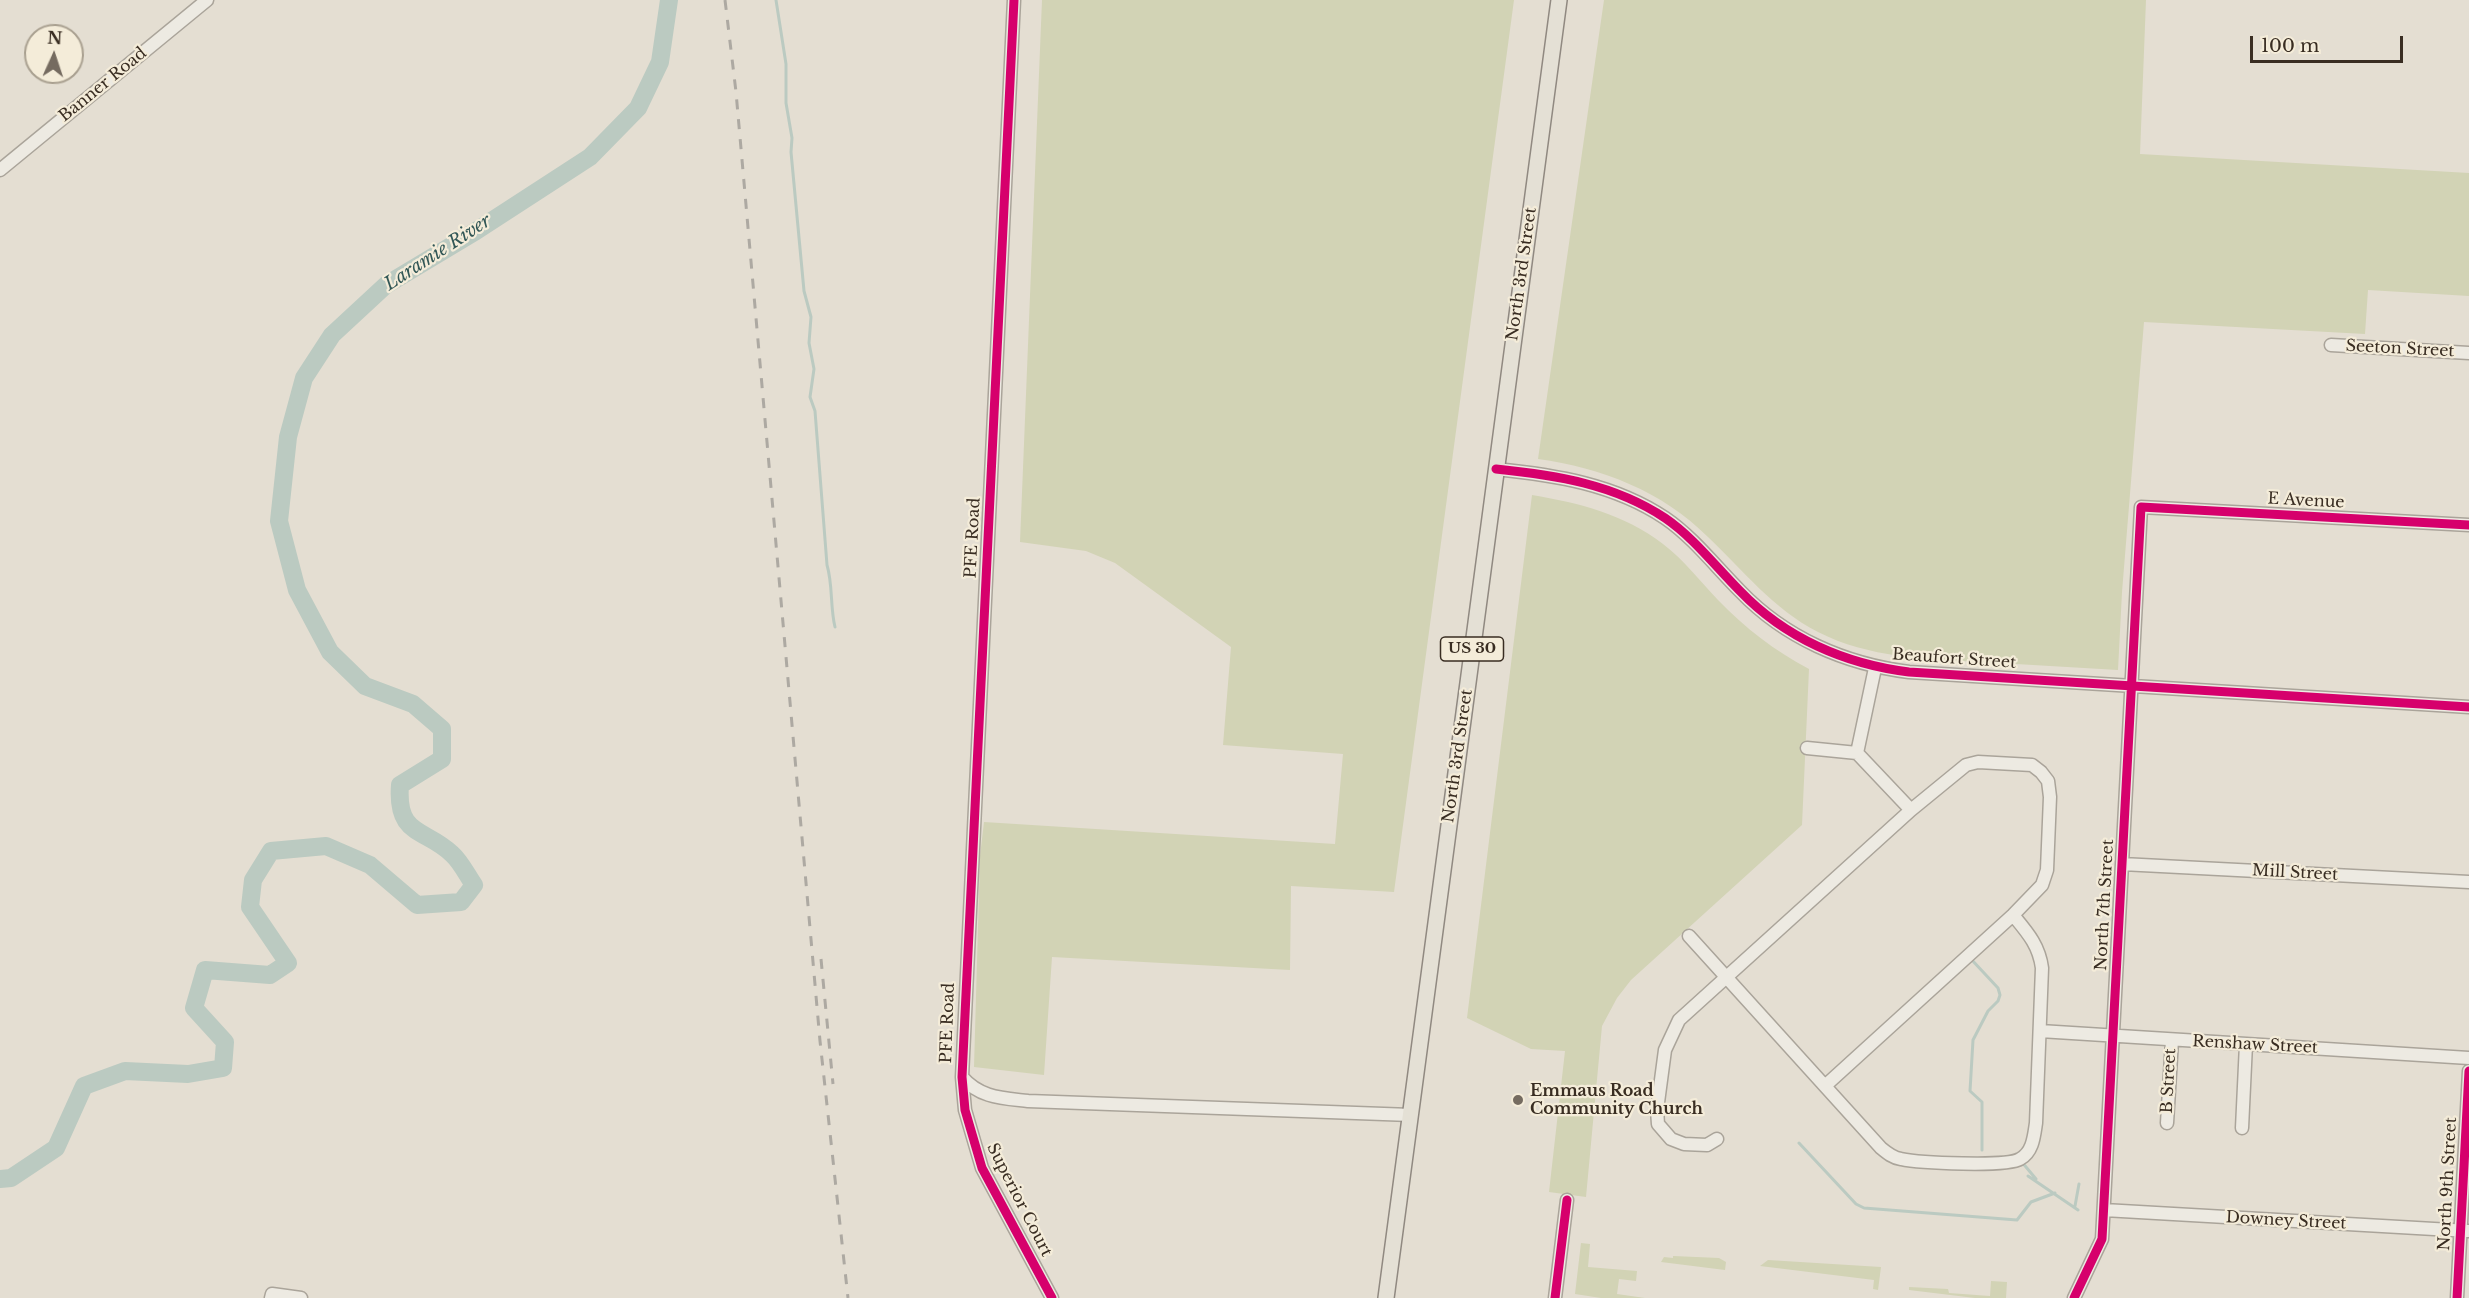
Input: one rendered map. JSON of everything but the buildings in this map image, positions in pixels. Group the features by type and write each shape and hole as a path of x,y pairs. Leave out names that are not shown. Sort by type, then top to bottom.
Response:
{"main road":[{"name":"North 3rd Street","path":"1386,1298 1558,0"}],"street":[{"name":"Banner Road","path":"0,170 207,0"},
{"name":"PFE Road","path":"1014,0 962,1077 969,1086 990,1097 1028,1101 1411,1115"},
{"name":"Seeton Street","path":"2331,345 2469,353"},
{"name":"Beaufort Street","path":"1496,469 1568,479 1603,488 1638,502 1667,519 1763,614 1818,647 1875,668 2469,707"},
{"name":"E Avenue","path":"2141,507 2469,525"},
{"name":"North 7th Street","path":"2074,1298 2102,1239 2141,507"},
{"path":"1857,753 1875,668"},
{"path":"1807,748 1857,753 1911,810"},
{"path":"1717,1139 1707,1145 1694,1146 1671,1139 1658,1124 1657,1110 1665,1050 1679,1020 1911,810 1953,775 1972,763 1999,761 2032,765 2048,781 2050,796 2047,870 2042,885 2013,915 1826,1085"},
{"name":"Mill Street","path":"2122,864 2469,882"},
{"path":"1689,936 1881,1148 1901,1159 1987,1164 2018,1161 2033,1142 2043,968 2034,942 2013,915"},
{"name":"Renshaw Street","path":"2040,1032 2469,1058"},
{"name":"B Street","path":"2168,1123 2172,1040"},
{"path":"2242,1128 2246,1044"},
{"name":"North 9th Street","path":"2457,1298 2465,1231 2469,1071"},
{"name":"Superior Court","path":"962,1077 965,1110 982,1168 1052,1298"},
{"path":"1555,1298 1567,1200"},
{"name":"Downey Street","path":"2103,1210 2465,1231"},
{"path":"272,1296 301,1298"}],"green space":[{"path":"1042,0 1514,0 1394,892 1291,886 1290,970 1052,957 1044,1075 974,1067 980,856 984,822 1335,844 1343,754 1223,745 1231,647 1115,563 1086,551 1020,542"},
{"path":"1604,0 2146,0 2140,154 2469,173 2469,296 2368,290 2365,334 2144,322 2122,592 2118,670 1898,656 1837,641 1802,623 1773,601 1690,521 1651,494 1608,476 1538,459"},
{"path":"1532,495 1600,511 1617,517 1648,534 1678,557 1739,620 1772,647 1809,669 1802,825 1631,980 1617,998 1602,1026 1586,1197 1549,1192 1565,1051 1531,1049 1467,1018"},
{"path":"1581,1243 1590,1244 1588,1267 1637,1271 1636,1281 1619,1279 1617,1294 1645,1298 1601,1298 1575,1294"},
{"path":"1673,1256 1719,1258 1726,1262 1725,1270 1661,1262 1664,1257 1673,1258"},
{"path":"1768,1260 1881,1267 1878,1290 1873,1289 1874,1280 1760,1266"},
{"path":"1991,1281 2007,1282 2006,1298 1975,1298 1909,1290 1909,1287 1948,1289 1949,1293 1990,1296"}],"waterway":[{"name":"Laramie River","path":"0,1179 11,1178 56,1148 84,1086 125,1071 188,1074 223,1068 225,1042 194,1008 205,970 270,975 288,963 250,907 253,880 271,851 326,846 370,865 417,905 461,902 474,885 452,854 408,823 400,802 400,785 442,759 442,729 413,704 365,686 330,652 297,590 279,521 288,437 304,378 332,335 386,285 476,231 590,157 638,108 660,62 669,0"},
{"path":"776,0 786,64 786,103 792,138 791,152 804,291 811,317 809,343 814,369 810,397 815,411 827,565 835,627"},
{"path":"1971,959 1998,988 2000,995 1998,1001 1988,1011 1973,1040 1970,1091 1982,1102 1982,1150"},
{"path":"1799,1143 1856,1204 1864,1208 2017,1220 2031,1202 2055,1193"},
{"path":"2021,1161 2036,1179"},
{"path":"2028,1176 2078,1210"},
{"path":"2075,1206 2079,1184"}],"railway":[{"path":"725,0 736,92 820,1041 848,1298"},
{"path":"821,959 833,1084"}],"cycle path":[{"path":"1014,0 962,1077 965,1110 982,1168 1052,1298"},
{"path":"1496,469 1540,474 1583,483 1605,489 1646,506 1685,534 1740,591 1776,622 1817,646 1862,663 1909,672 2469,707"},
{"path":"2074,1298 2102,1239 2141,507 2469,525"},
{"path":"2457,1298 2469,1071"},
{"path":"1555,1298 1567,1200"}],"place":[{"name":"Emmaus Road Community Church","path":"1518,1100"}]}
